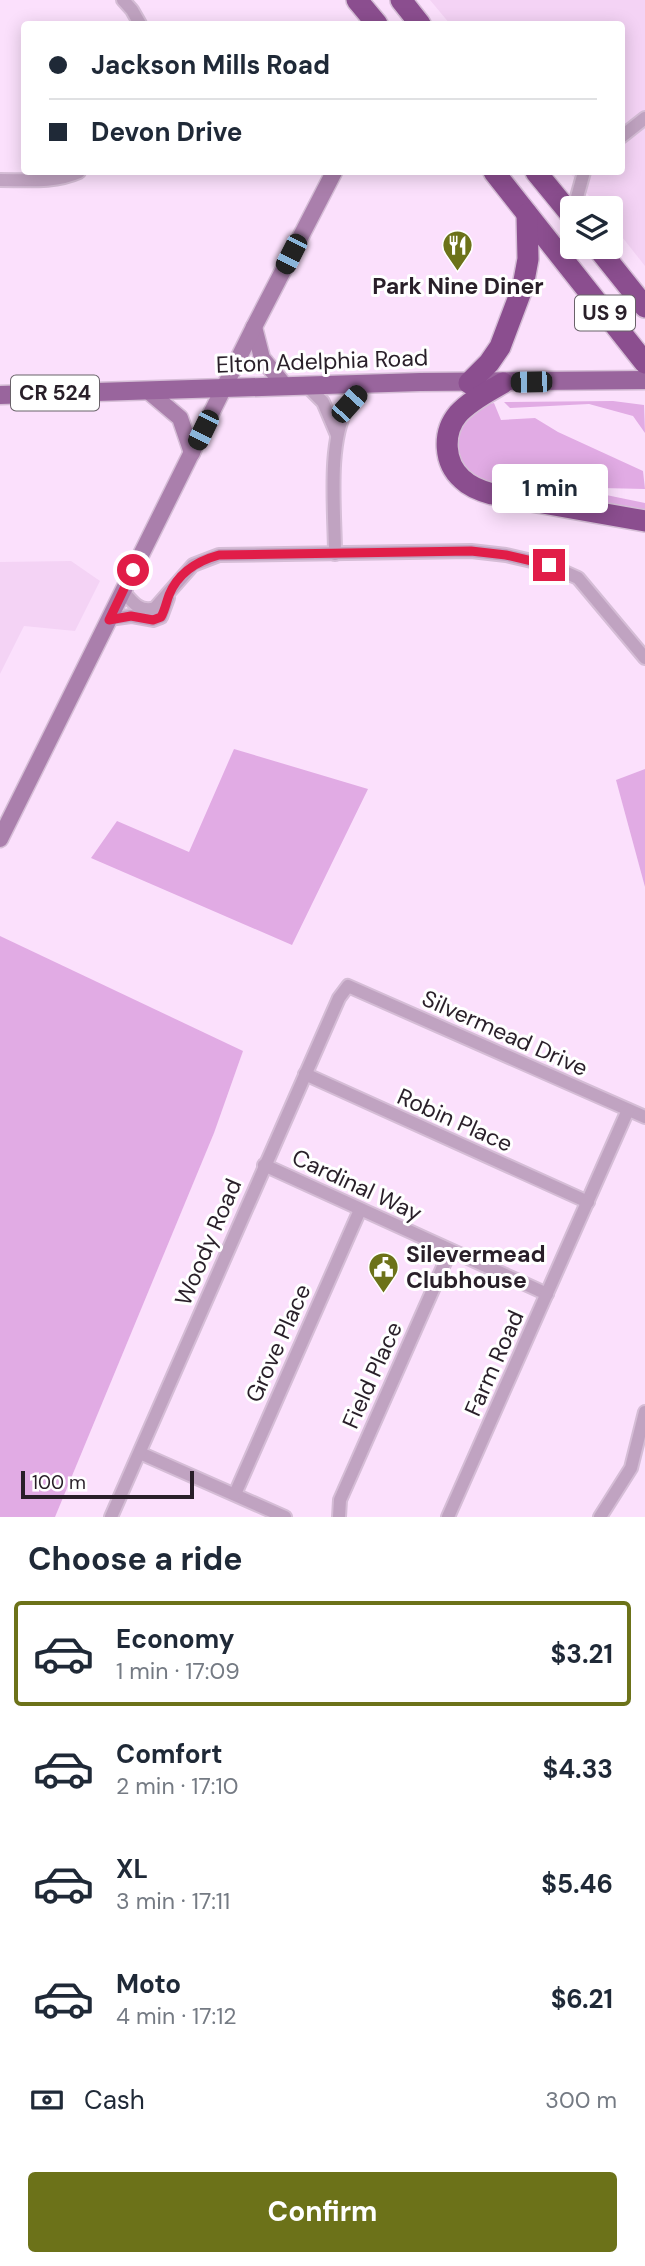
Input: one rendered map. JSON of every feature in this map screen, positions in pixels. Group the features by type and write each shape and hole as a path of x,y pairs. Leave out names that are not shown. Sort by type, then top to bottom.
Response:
{"highway":[{"path":"357,0 374,21"},
{"name":"US 9","path":"496,175 645,363"},
{"path":"538,175 560,201"},
{"path":"469,383 489,363 500,346 523,286 528,259 527,214"},
{"name":"US 9","path":"607,259 645,307"},
{"path":"503,383 468,404 453,422 447,441 448,452 450,461 461,478 479,490 492,494 645,521"}],"main road":[{"path":"0,839 223,388 332,175"},
{"path":"254,327 262,358 285,386"},
{"name":"Elton Adelphia Road","path":"0,395 368,383 645,380"},
{"path":"148,391 180,418 192,453"}],"street":[{"path":"123,0 138,21"},
{"path":"625,134 645,118"},
{"path":"0,180 49,179 71,175"},
{"path":"577,196 583,175"},
{"path":"335,554 337,436 348,405 368,383"},
{"path":"306,385 323,402 337,436"},
{"path":"109,620 131,616 153,620 161,617 176,582 193,565 219,555 483,551 558,567 578,578 645,658"},
{"path":"123,591 141,609 148,610 155,608 169,594"},
{"name":"Woody Road","path":"111,1517 305,1074 339,998 348,986"},
{"name":"Silvermead Drive","path":"348,986 645,1117"},
{"name":"Robin Place","path":"305,1074 588,1202"},
{"name":"Farm Road","path":"448,1517 628,1110"},
{"name":"Cardinal Way","path":"264,1166 547,1294"},
{"name":"Grove Place","path":"235,1494 360,1210"},
{"name":"Field Place","path":"339,1517 340,1500 450,1251"},
{"path":"600,1517 631,1468 645,1412"},
{"path":"141,1453 285,1517"}],"shaded area":[{"path":"430,0 645,0 645,266 623,238 623,196 589,196 572,175 625,175 625,21 448,21"},
{"path":"613,401 644,405 645,433 633,416 589,404 510,408 504,402"},
{"path":"494,403 501,420 535,418 558,432 643,471 645,489 602,488 555,472 520,468 514,476 645,503 645,515 493,486 470,475 458,459 456,448 460,428 474,412"},
{"path":"71,561 100,581 75,631 24,626 0,674 0,562"},
{"path":"234,749 368,789 292,945 91,858 117,821 189,852"},
{"path":"645,769 645,887 616,780"},
{"path":"0,936 243,1051 214,1133 55,1517 0,1517"}],"place":[{"name":"Park Nine Diner","path":"458,272"},
{"name":"Silevermead Clubhouse","path":"383,1294"}],"route":[{"path":"133,570 109,620 121,616 146,620 161,617 169,594 184,573 204,559 219,555 483,551 549,565"}]}
